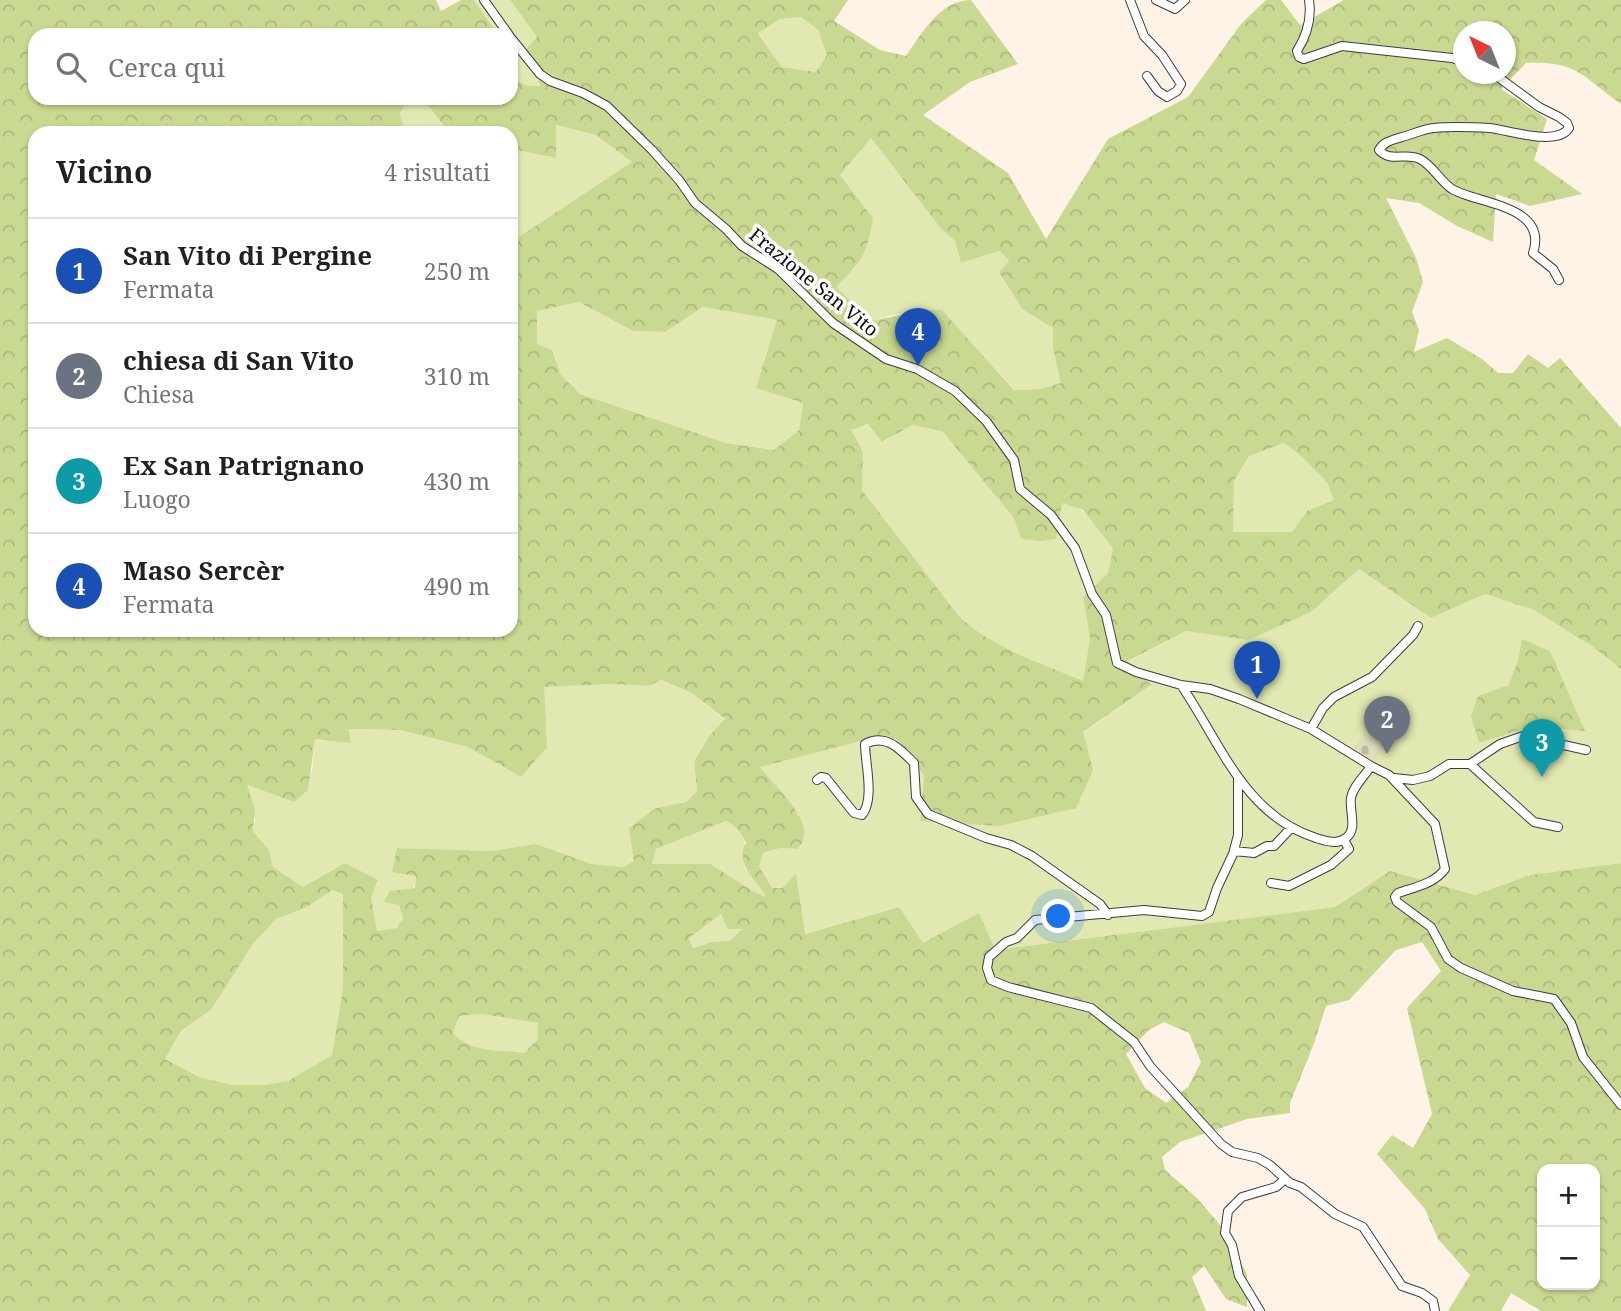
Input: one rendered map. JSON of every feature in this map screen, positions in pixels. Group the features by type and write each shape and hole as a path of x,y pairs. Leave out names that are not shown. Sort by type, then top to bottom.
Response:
{"street":[{"path":"484,0 504,28"},
{"path":"1130,0 1144,36 1162,55 1181,84 1177,91 1167,97 1158,91 1147,76"},
{"path":"1156,0 1175,9 1185,0"},
{"path":"1309,0 1310,21 1297,51 1299,57 1304,58 1342,46 1453,61"},
{"name":"Frazione San Vito","path":"518,47 540,74 550,81 583,93 607,106 670,170 695,203 742,246 778,269 843,331 886,359 917,369 954,391 986,421 1014,460 1020,489 1051,515 1075,548 1092,594 1106,615 1117,663 1136,672 1181,685"},
{"path":"1508,84 1566,123 1569,128 1566,132 1557,136 1522,135 1492,128 1436,128 1390,141 1379,149 1383,155 1391,158 1407,156 1419,159 1452,189 1513,211 1534,233 1536,244 1533,253 1553,269 1559,280"},
{"path":"1311,729 1323,708 1341,693 1371,677 1413,635 1418,626"},
{"path":"1181,685 1210,689 1311,729 1394,778 1435,824 1445,869 1430,882 1398,893 1395,897 1397,902 1431,927 1448,958 1461,968 1513,991 1554,999 1571,1023 1583,1056 1621,1105"},
{"path":"1181,685 1238,778 1276,820 1291,828 1332,843 1344,840 1351,833 1353,824 1352,795 1371,766"},
{"path":"1394,778 1413,780 1430,776 1449,764 1470,764 1500,744 1523,736 1586,750"},
{"path":"817,780 825,778 854,813 862,815 866,812 868,787 865,744 876,739 894,743 914,763 916,797 928,814 986,838 1011,845 1032,856 1059,878 1100,904 1108,915"},
{"path":"1470,764 1534,822 1558,827"},
{"path":"1238,778 1238,835 1209,912 1202,916 1144,909 1108,915 1035,920 1017,938 1006,942 989,957 987,968 991,980 1008,987 1091,1008 1135,1042 1150,1066 1221,1144 1232,1152 1258,1158 1270,1165 1285,1179 1320,1200 1335,1214 1363,1227 1402,1286 1422,1293 1433,1301 1435,1311"},
{"path":"1234,850 1254,853 1267,846 1274,846 1291,828"},
{"path":"1271,883 1289,886 1331,865 1349,849 1344,840"},
{"path":"1260,1311 1239,1276 1225,1233 1228,1211 1242,1197 1276,1187 1285,1179"}],"green space":[{"path":"0,0 436,0 441,11 461,0 474,0 493,28 28,28 28,105 404,105 400,114 403,126 28,126 28,637 518,637 518,237 632,162 596,135 556,125 556,158 518,150 518,126 444,126 428,105 518,105 518,81 528,86 540,86 526,49 537,37 510,0 848,0 834,21 880,50 906,56 925,28 941,12 960,1 971,0 1018,64 970,82 923,115 1008,173 1046,239 1108,139 1188,97 1241,24 1266,0 1281,0 1300,25 1344,0 1621,0 1621,104 1588,78 1557,64 1526,63 1516,73 1516,21 1453,21 1453,84 1506,84 1501,89 1547,119 1534,160 1582,194 1530,206 1496,194 1493,242 1457,226 1419,203 1386,198 1416,258 1423,282 1412,312 1419,330 1414,352 1447,338 1482,359 1498,373 1513,373 1528,354 1548,368 1560,358 1621,428 1621,669 1593,647 1534,610 1485,594 1431,618 1359,569 1311,612 1248,640 1186,631 1128,661 1151,685 1083,732 1093,770 1076,808 999,826 920,821 924,776 897,739 873,738 760,767 793,806 804,829 803,839 797,849 780,848 763,853 759,866 772,888 782,888 796,874 805,934 899,907 923,943 979,913 995,950 1335,907 1390,871 1475,895 1530,875 1621,863 1621,1311 1541,1311 1511,1293 1501,1311 1448,1311 1470,1275 1438,1239 1425,1209 1377,1154 1392,1135 1413,1148 1432,1114 1407,1008 1441,971 1422,942 1396,950 1349,1000 1326,1006 1290,1103 1290,1113 1247,1119 1180,1142 1162,1157 1165,1170 1197,1198 1221,1226 1247,1274 1247,1307 1226,1299 1204,1266 1192,1277 1206,1311 0,1311","holes":["801,17 818,30 827,55 816,72 782,67 758,33 780,19","871,138 942,230 955,241 961,263 1000,251 1009,261 999,273 1023,310 1053,328 1053,348 1061,383 1039,389 1014,390 942,310 924,310 871,321 836,287 862,257 873,218 840,175","579,302 633,331 665,332 703,307 777,320 756,388 803,403 799,430 774,450 726,443 580,394 561,375 552,350 537,344 537,311","868,424 882,442 912,425 942,431 1014,518 1021,539 1056,539 1062,503 1083,510 1113,548 1108,573 1083,597 1090,638 1083,681 1001,646 971,627 958,615 862,490 863,452 851,430","1284,443 1327,482 1334,500 1307,511 1292,532 1233,532 1234,481 1249,456","661,680 692,693 725,719 710,735 694,761 697,791 686,802 656,808 629,828 634,861 624,867 592,864 536,844 491,851 397,848 392,872 416,876 415,888 390,891 384,902 399,905 403,918 397,928 377,931 371,898 378,880 345,863 303,887 273,867 269,850 253,831 255,809 247,785 294,802 308,790 315,739 351,743 349,729 400,730 468,747 521,777 547,747 544,687 612,684 648,686","726,821 736,828 744,839 745,865 766,897 710,864 652,864 656,849","332,890 343,894 343,988 332,1055 288,1081 263,1085 232,1085 199,1077 165,1059 181,1031 211,1010 253,944 276,919 307,907","721,914 728,929 742,929 730,941 711,942 693,948 689,938","481,1014 538,1023 538,1039 524,1053 477,1048 453,1033 459,1016","1164,1022 1189,1033 1201,1062 1188,1087 1166,1103 1145,1088 1126,1054 1149,1030"]},
{"path":"474,0 510,0 537,37 526,49 540,87 518,81 518,28 493,28"},
{"path":"801,17 818,30 827,55 816,72 782,67 758,32 780,19"},
{"path":"404,105 428,105 444,126 403,126 400,114"},
{"path":"555,125 596,135 633,162 518,237 518,150 555,158"},
{"path":"871,138 942,230 955,241 961,263 1001,251 1009,261 999,274 1023,310 1053,328 1053,348 1062,383 1039,389 1015,390 942,311 896,314 871,321 835,287 855,268 873,218 840,175"},
{"path":"579,302 633,331 665,332 703,307 777,320 757,388 803,403 799,430 774,450 726,443 580,394 561,375 552,350 537,344 537,311"},
{"path":"869,424 883,442 912,424 942,431 1014,518 1061,503 1077,508 1098,526 1113,548 1108,573 1083,597 1090,638 1083,682 1001,646 971,627 958,615 862,490 863,452 850,430"},
{"path":"1284,443 1328,482 1334,500 1307,511 1292,532 1232,532 1234,481 1249,456"},
{"path":"1359,569 1431,618 1485,594 1534,610 1593,647 1621,669 1621,863 1530,875 1475,895 1390,871 1335,907 995,950 923,943 898,907 804,934 796,875 782,888 772,888 759,866 763,853 780,848 797,849 799,815 759,767 873,738 897,738 924,776 920,820 1092,770 1083,733 1151,685 1128,662 1186,631 1248,639 1311,612"},
{"path":"1522,639 1550,651 1585,731 1533,726 1479,743 1471,716 1478,696 1509,685"},
{"path":"660,680 692,693 725,720 710,735 694,761 697,791 686,802 656,808 633,846 634,861 624,867 592,864 536,844 491,851 398,848 416,876 414,889 399,905 403,918 397,928 376,932 371,898 378,881 345,863 303,887 273,867 269,850 253,831 255,820 247,785 294,802 312,771 315,738 351,742 349,729 401,730 468,747 521,777 546,747 543,687 612,684 648,686"},
{"path":"1363,734 1383,743 1383,748 1375,760 1353,749"},
{"path":"726,821 742,834 745,845 744,866 767,898 751,890 652,864 656,849"},
{"path":"332,890 343,894 343,988 332,1055 288,1081 263,1085 232,1085 199,1077 165,1059 181,1031 211,1010 253,944 276,919 307,907"},
{"path":"721,914 743,929 730,941 711,942 693,948 689,938"},
{"path":"481,1014 538,1023 538,1039 524,1053 477,1048 453,1033 459,1016"}],"place":[{"name":"Maso Sercèr","path":"918,366"},
{"name":"San Vito di Pergine","path":"1257,699"},
{"name":"chiesa di San Vito","path":"1387,754"},
{"name":"Ex San Patrignano","path":"1542,777"}]}
